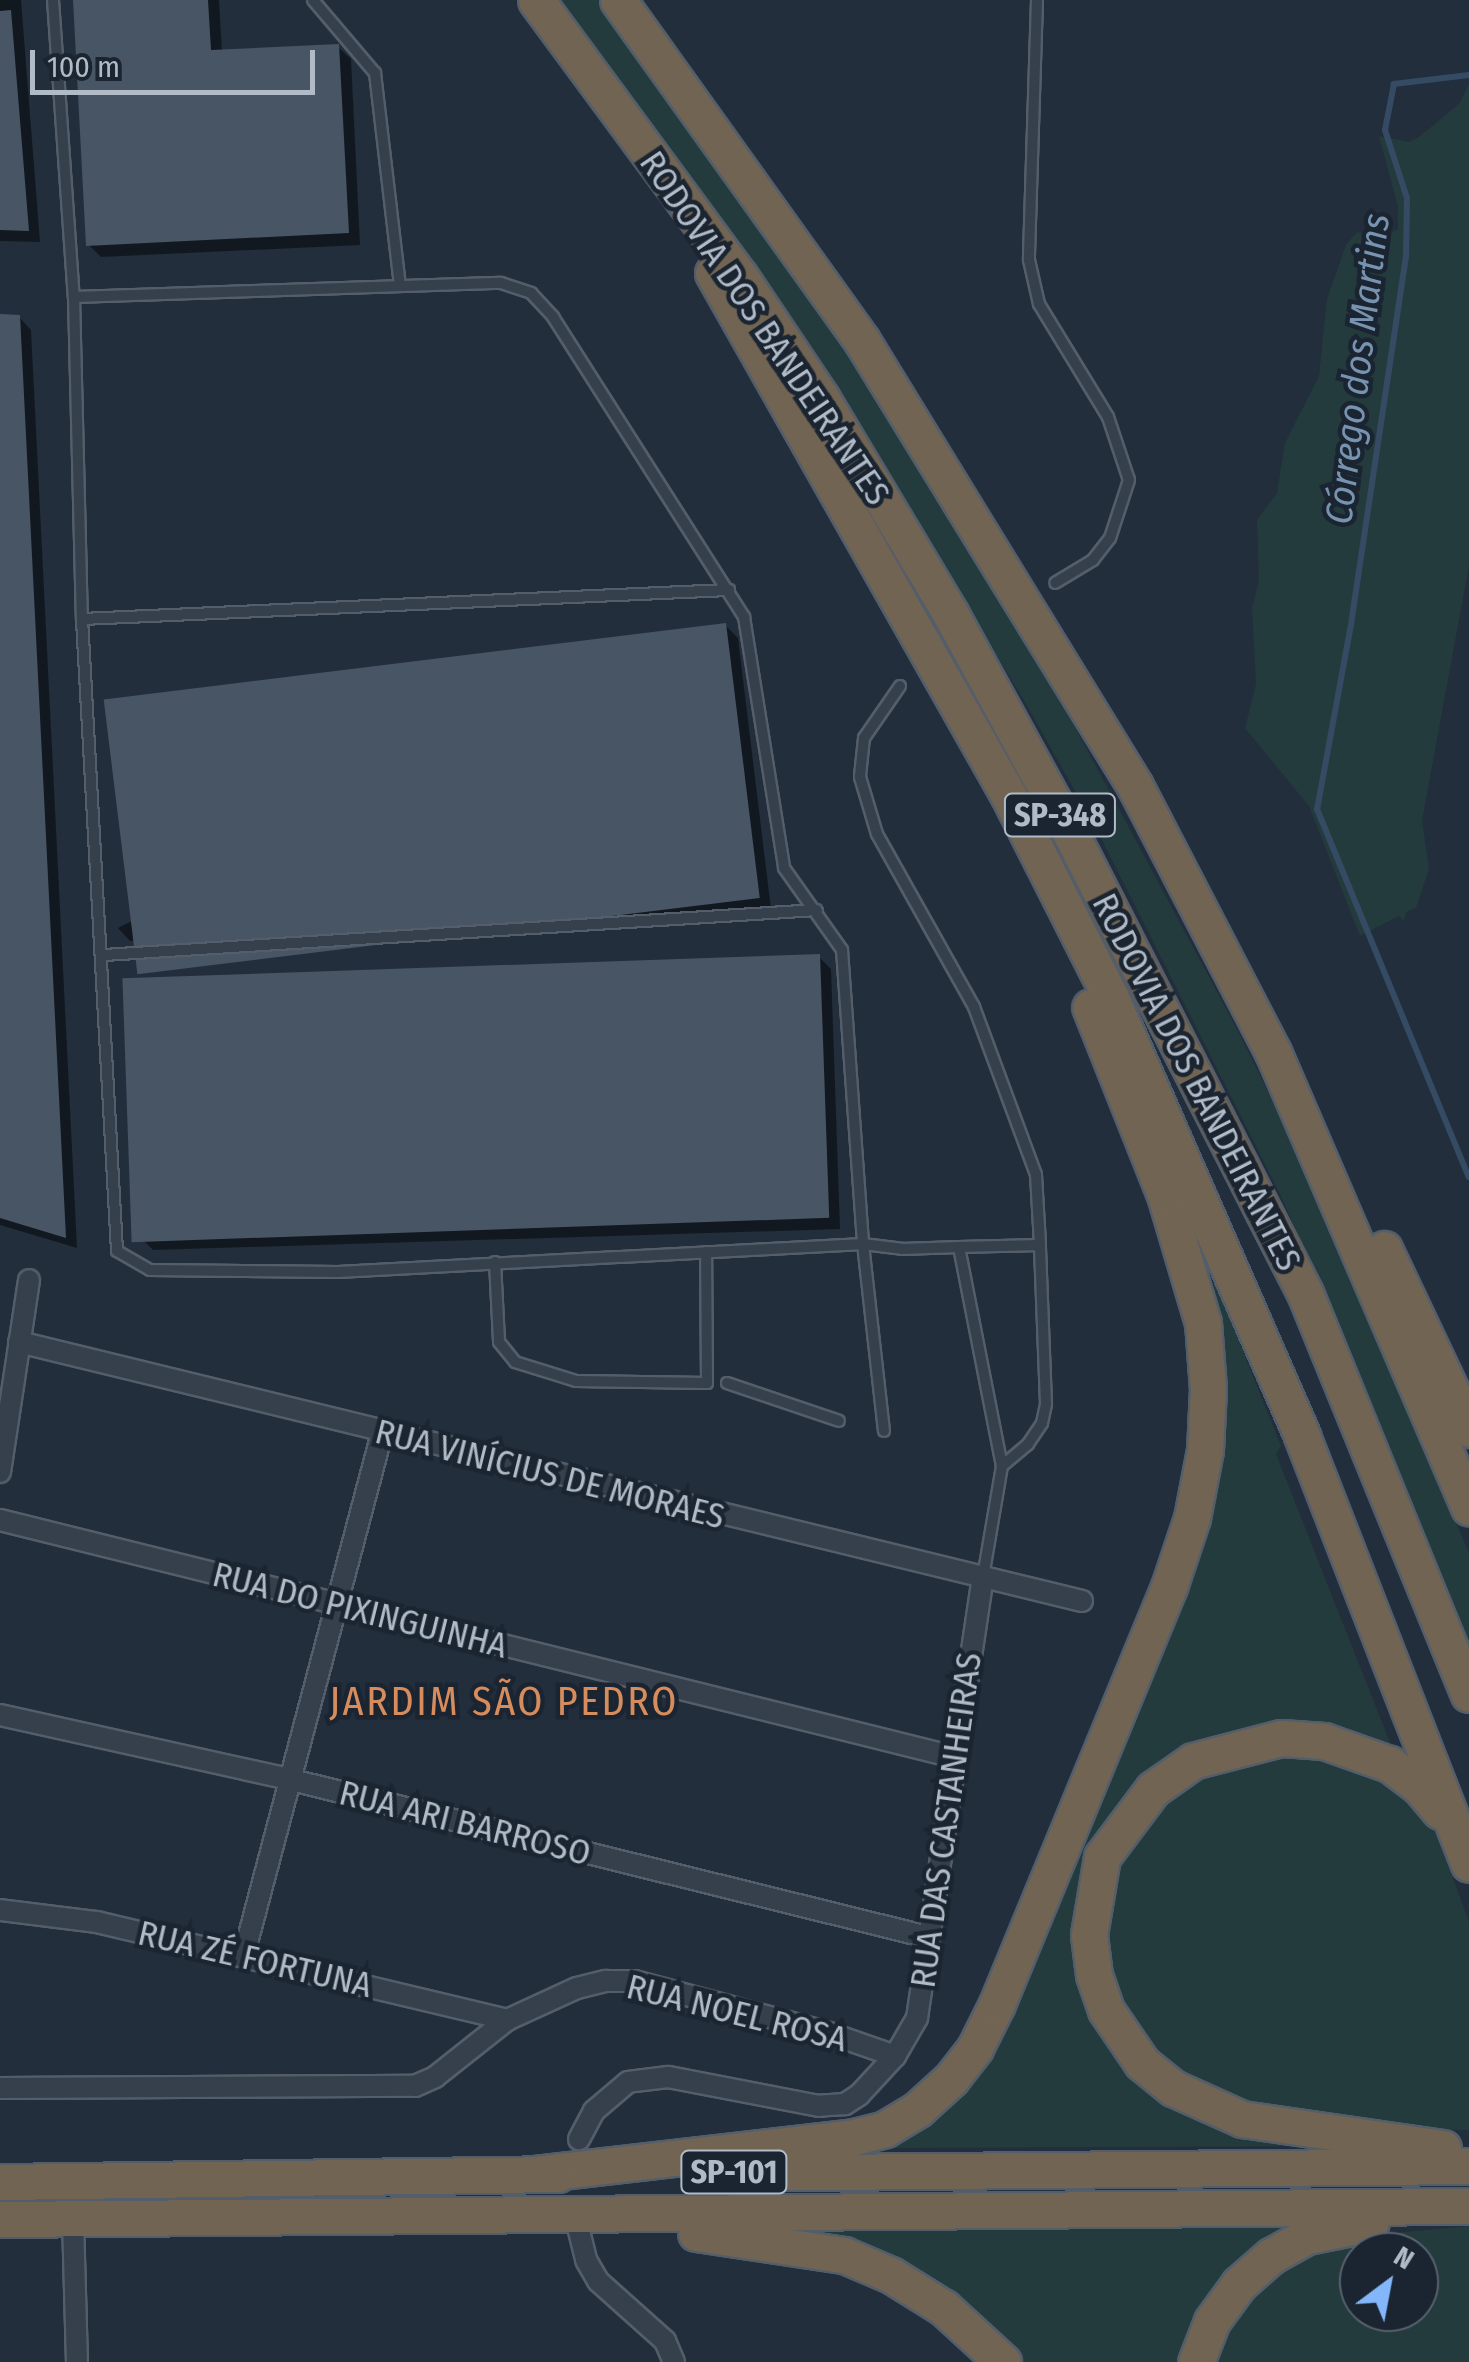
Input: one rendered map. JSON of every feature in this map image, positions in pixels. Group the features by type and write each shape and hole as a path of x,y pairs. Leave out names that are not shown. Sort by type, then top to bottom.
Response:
{"highway":[{"name":"RODOVIA DOS BANDEIRANTES","path":"536,0 822,399 950,613 1071,834 1305,1292 1469,1694"},
{"name":"RODOVIA DOS BANDEIRANTES","path":"618,0 862,341 1134,786 1273,1052 1469,1508"},
{"path":"660,168 726,298 809,436 1009,796 1111,998 1302,1436 1469,1866"},
{"path":"535,2174 854,2137 885,2128 918,2109 950,2080 975,2048 996,2004 1169,1588 1192,1518 1206,1450 1208,1389 1203,1323 1164,1194 1009,796"},
{"path":"1273,1052 1377,1234 1469,1429"},
{"path":"1469,1866 1436,1803 1389,1764 1324,1742 1281,1738 1193,1760 1152,1788 1102,1857 1089,1936 1094,1975 1106,2010 1142,2063 1174,2088 1242,2119 1469,2152"},
{"name":"SP-101","path":"0,2182 1469,2166"},
{"name":"SP-101","path":"0,2219 568,2224 1469,2206"},
{"path":"1196,2362 1212,2320 1239,2284 1270,2256 1308,2236 1357,2225 1469,2214"},
{"path":"568,2224 844,2256 891,2275 944,2308 1003,2362"}],"street":[{"path":"0,1472 29,1280"},
{"name":"RUA VINÍCIUS DE MORAES","path":"19,1342 1082,1601"},
{"path":"244,1954 382,1433"},
{"name":"RUA DO PIXINGUINHA","path":"0,1520 954,1756"},
{"name":"RUA DAS CASTANHEIRAS","path":"895,2056 917,2018 983,1578"},
{"name":"RUA ARI BARROSO","path":"0,1715 288,1779 928,1937"},
{"name":"RUA ZÉ FORTUNA","path":"0,1910 96,1922 244,1954 507,2020"},
{"name":"RUA NOEL ROSA","path":"0,2088 415,2086 435,2077 507,2020 577,1988 606,1981 634,1981 829,2033 895,2056 860,2096 845,2104 819,2106 668,2077 628,2082 594,2111 579,2138"},
{"path":"73,2220 78,2362"},
{"path":"568,2224 598,2281 665,2341 674,2362"}],"lane":[{"path":"53,0 74,297 82,620 118,1251 150,1270 338,1272 863,1244 902,1249 1040,1245"},
{"path":"313,0 375,74 400,286"},
{"path":"1037,0 1029,260 1038,304 1108,417 1130,480 1110,538 1093,560 1055,583"},
{"path":"74,297 501,284 532,293 553,318 744,617 784,868 842,950 863,1244 884,1431"},
{"path":"82,620 728,590"},
{"path":"900,686 864,738 860,777 877,834 974,1007 1036,1175 1046,1404 1042,1423 1028,1444 1002,1466"},
{"path":"104,954 817,910"},
{"path":"959,1247 1002,1466 983,1578"},
{"path":"495,1262 499,1342 515,1362 576,1381 707,1383 706,1252"},
{"path":"727,1383 839,1420"}],"green space":[{"path":"555,0 598,0 672,98 870,383 1048,677 1238,1031 1314,1185 1469,1553 1469,1646 1383,1431 1282,1198 1096,828 1022,697 842,402 757,274"},
{"path":"1469,84 1469,565 1422,821 1429,869 1416,908 1406,912 1404,921 1399,916 1360,936 1309,806 1245,728 1256,684 1252,608 1259,580 1257,520 1277,493 1285,443 1319,376 1327,299 1346,245 1357,232 1380,237 1398,229 1398,207 1379,136 1409,142 1419,137 1459,104"},
{"path":"1213,1276 1281,1446 1276,1454 1396,1758 1210,1745 1083,1887 1126,2061 1349,2146 868,2148 939,2102 1185,1580 1219,1353"},
{"path":"1298,1750 1390,1777 1433,1825 1469,1922 1469,2130 1407,2129 1278,2114 1207,2094 1155,2055 1115,1996 1103,1960 1115,1863 1151,1808 1198,1771"},
{"path":"1338,2217 1288,2234 1186,2362 1024,2362 1003,2339 912,2270 874,2248 808,2228"},
{"path":"1469,2226 1469,2362 1207,2362 1253,2283 1339,2240 1339,2332 1439,2332 1439,2232 1406,2232"}],"building":[{"path":"73,0 208,0 211,50 339,44 349,233 86,246"},
{"path":"11,10 29,231 0,230 0,11"},
{"path":"0,314 20,315 66,1238 0,1218"},
{"path":"726,623 760,898 137,974 104,699"},
{"path":"820,954 829,1218 132,1242 122,978"}],"waterway":[{"name":"Córrego dos Martins","path":"1469,75 1394,84 1385,130 1407,198 1406,256 1352,619 1317,809 1469,1177"}],"district":[{"name":"JARDIM SÃO PEDRO","path":"504,1702"}]}
